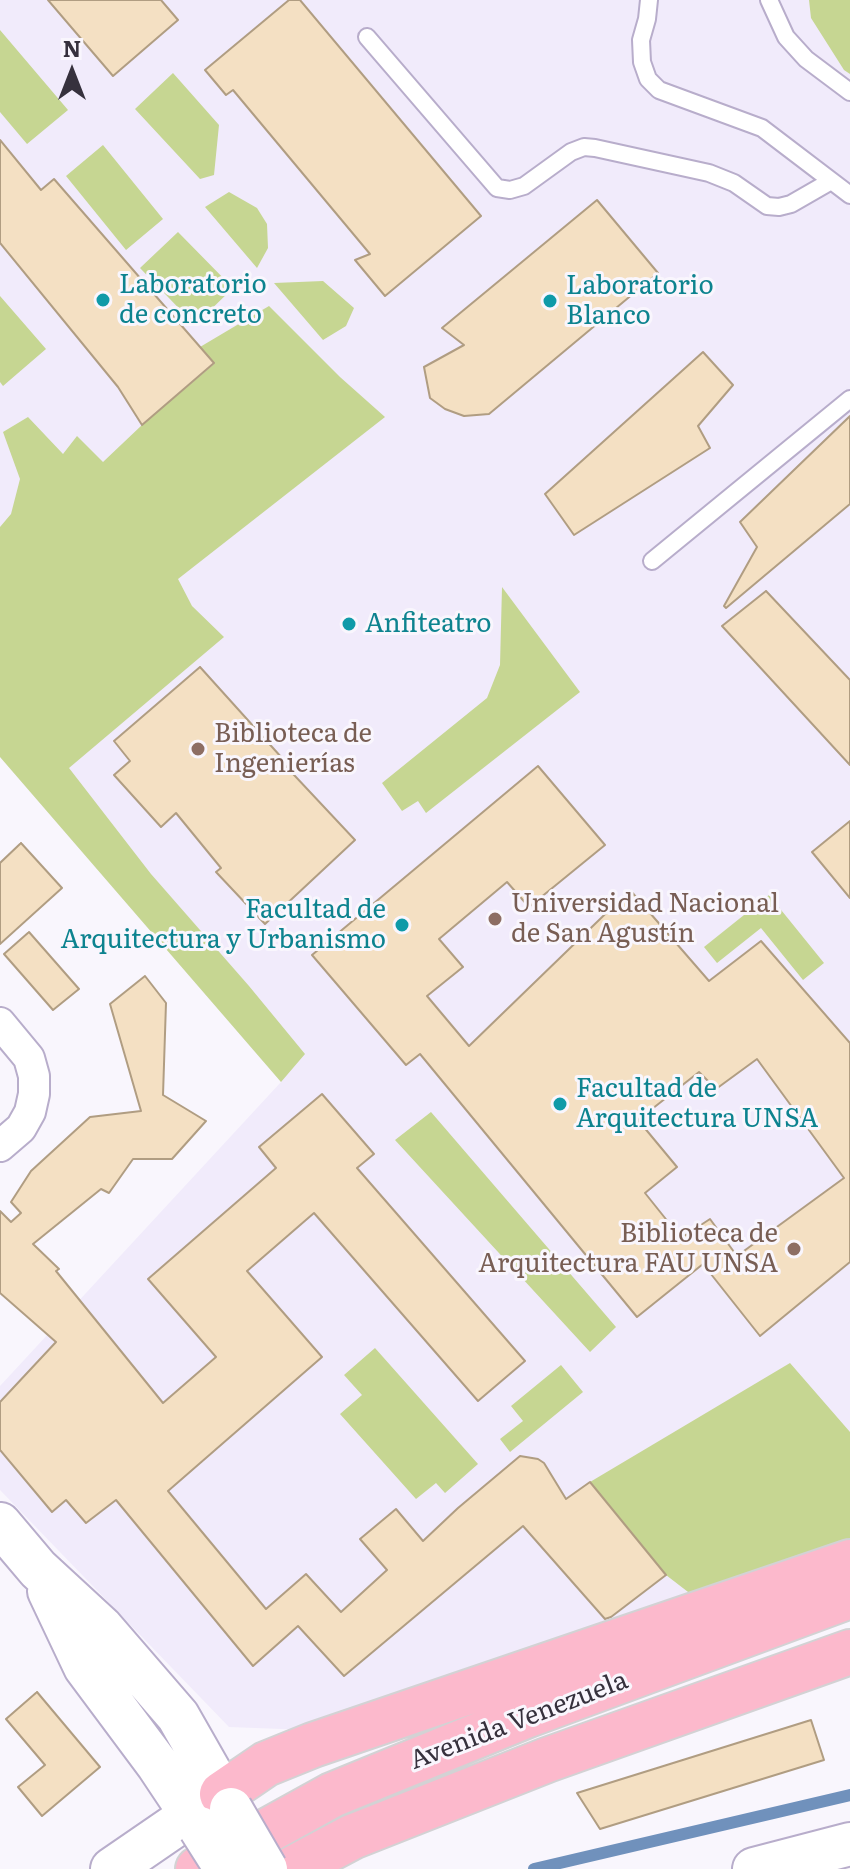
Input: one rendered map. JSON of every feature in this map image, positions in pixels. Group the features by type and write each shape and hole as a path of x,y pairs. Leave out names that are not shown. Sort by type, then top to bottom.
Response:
{"main road":[{"path":"0,1524 38,1569 102,1628 178,1716 208,1823 226,1869"},
{"path":"208,1823 266,1764 313,1745 850,1562"},
{"name":"Avenida Venezuela","path":"112,1869 208,1823 332,1795 528,1715 850,1596"},
{"name":"Avenida Venezuela","path":"292,1869 352,1837 547,1760 850,1652"},
{"path":"208,1823 266,1869"},
{"path":"754,1869 850,1844"}],"street":[{"path":"0,1023 29,1058 34,1076 34,1094 30,1112 21,1128 0,1146"}],"lane":[{"path":"633,0 647,19"},
{"path":"649,0 641,40 642,62 648,79 659,90 762,128 850,195"},
{"path":"769,0 786,37 806,59 850,92"},
{"path":"367,37 497,188 510,190 524,186 571,152 584,147 709,173 734,183 767,206 791,204 831,181"},
{"path":"652,561 850,399"}],"shaded area":[{"name":"Universidad Nacional de San Agustín","path":"0,0 850,0 850,1539 308,1730 229,1727 0,1490 0,1386 281,1082 0,757"}],"green space":[{"path":"809,0 850,0 850,74 844,70 811,18"},
{"path":"0,30 68,110 27,144 0,112"},
{"path":"173,73 219,125 214,175 200,179 135,109"},
{"path":"103,145 163,219 126,250 66,176"},
{"path":"229,192 257,208 267,224 268,248 257,268 205,207"},
{"path":"178,232 233,288 195,325 140,268"},
{"path":"323,281 354,308 346,326 323,340 274,283"},
{"path":"0,296 46,349 3,386 0,382"},
{"path":"269,306 385,417 178,579 192,606 224,637 69,768 151,874 305,1054 281,1082 0,757 0,527 11,514 20,479 3,432 28,417 63,454 77,436 103,462 214,364 200,347"},
{"path":"502,587 580,692 426,813 418,801 402,811 382,783 487,698 500,665"},
{"path":"769,895 824,963 803,980 761,928 717,963 704,947"},
{"path":"431,1112 616,1327 590,1352 395,1140"},
{"path":"375,1348 478,1464 445,1493 436,1483 416,1499 340,1414 362,1395 344,1375"},
{"path":"790,1363 850,1432 850,1539 692,1595 666,1575 590,1482"},
{"path":"561,1365 583,1392 510,1452 500,1439 523,1421 511,1406"}],"building":[{"path":"48,0 161,0 178,20 113,76"},
{"path":"289,0 300,0 481,216 385,296 355,260 370,254 233,90 226,95 205,70"},
{"name":"Laboratorio de concreto","path":"0,140 41,190 54,179 214,363 142,425 118,387 0,243"},
{"name":"Laboratorio Blanco","path":"597,200 658,273 489,414 464,416 445,409 430,398 424,367 464,345 442,328"},
{"path":"703,352 733,385 698,426 710,448 574,535 545,494"},
{"path":"850,416 850,504 726,608 724,606 757,547 740,522"},
{"path":"766,591 850,680 850,765 722,626"},
{"path":"200,667 282,758 280,760 355,840 265,924 216,872 221,868 176,813 161,827 114,775 130,761 114,741"},
{"name":"Facultad de Arquitectura UNSA","path":"538,766 605,845 529,907 507,882 439,939 463,967 427,996 469,1046 630,890 709,981 761,941 850,1043 850,1262 760,1336 703,1264 637,1317 420,1054 406,1065 312,955","holes":["757,1059 844,1178 737,1256 710,1219 681,1238 645,1193 677,1167 638,1120 699,1072 716,1089"]},
{"path":"850,821 850,898 812,852"},
{"path":"21,843 62,888 0,944 0,863"},
{"path":"29,932 79,989 53,1010 4,954"},
{"path":"145,976 166,1003 163,1095 206,1121 172,1159 133,1159 109,1193 101,1189 33,1244 59,1269 56,1271 163,1403 216,1357 148,1279 276,1168 259,1147 322,1094 374,1154 357,1168 525,1361 478,1401 314,1213 247,1271 322,1357 168,1491 266,1609 306,1574 341,1612 387,1570 360,1539 396,1509 423,1541 520,1456 544,1463 566,1499 590,1482 666,1575 605,1619 523,1526 344,1676 298,1626 253,1666 116,1500 86,1523 66,1500 52,1512 0,1450 0,1402 56,1342 0,1293 0,1211 11,1222 21,1213 11,1202 31,1171 90,1117 141,1111 110,1004"},
{"path":"37,1692 100,1767 42,1816 18,1787 45,1765 6,1719"},
{"path":"811,1720 824,1760 600,1829 577,1793"}],"waterway":[{"path":"534,1869 850,1795"}],"place":[{"name":"Laboratorio de concreto","path":"103,300"},
{"name":"Laboratorio Blanco","path":"550,301"},
{"name":"Anfiteatro","path":"349,624"},
{"name":"Biblioteca de Ingenierías","path":"198,749"},
{"name":"Universidad Nacional de San Agustín","path":"495,919"},
{"name":"Facultad de Arquitectura y Urbanismo","path":"402,925"},
{"name":"Facultad de Arquitectura UNSA","path":"560,1104"},
{"name":"Biblioteca de Arquitectura FAU UNSA","path":"794,1249"}]}
